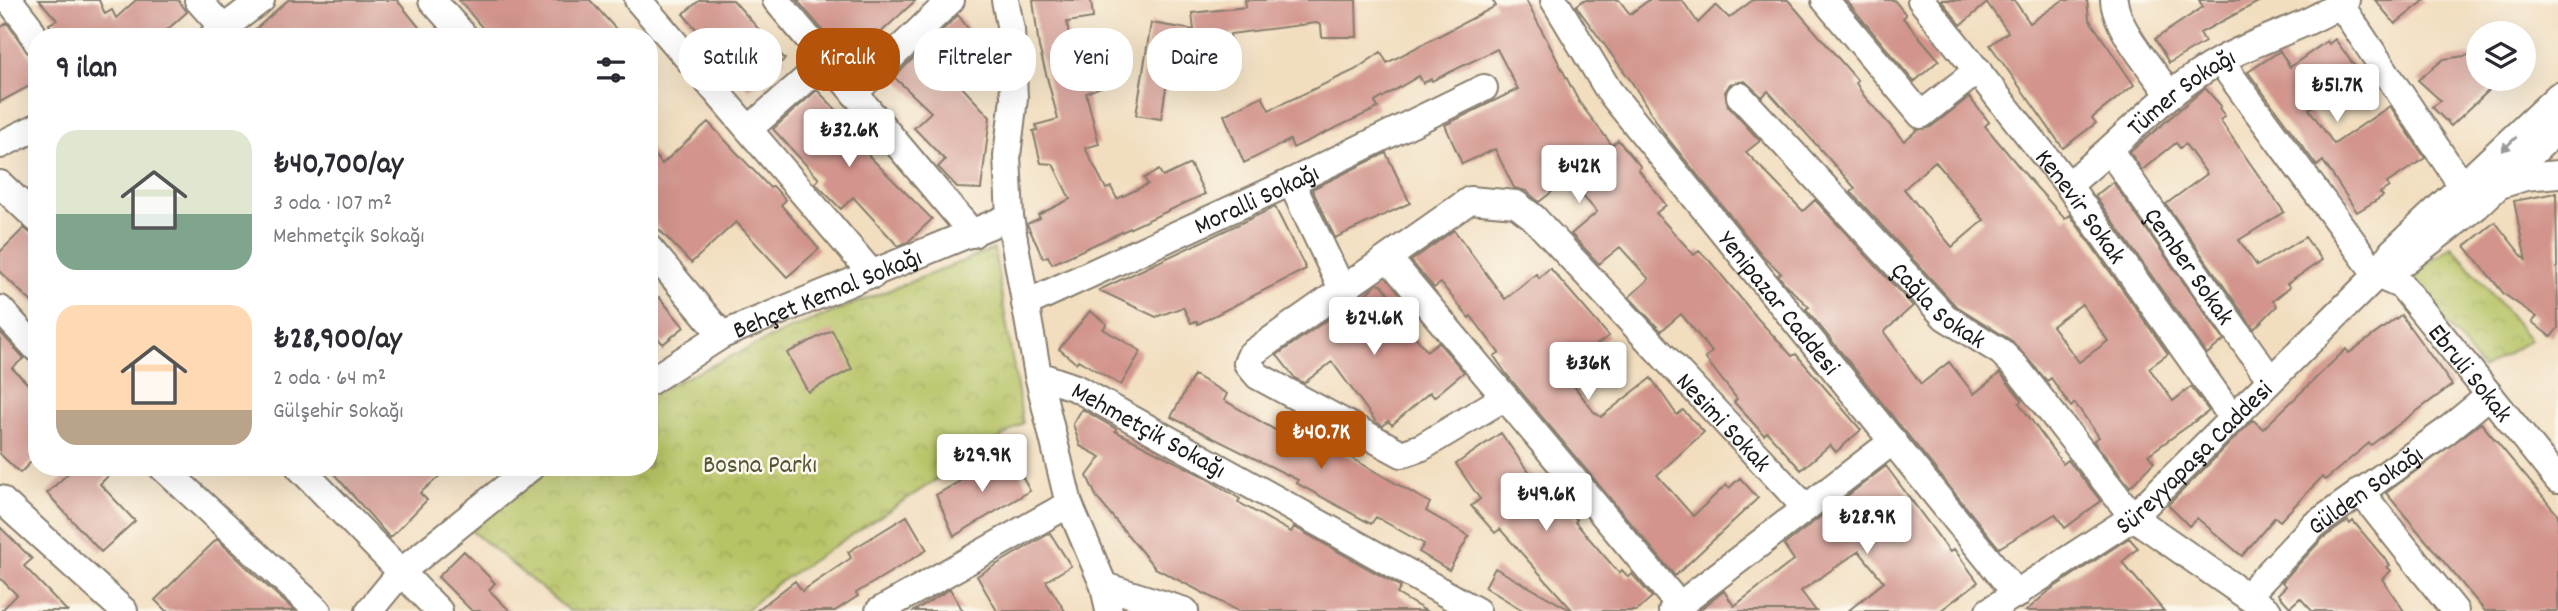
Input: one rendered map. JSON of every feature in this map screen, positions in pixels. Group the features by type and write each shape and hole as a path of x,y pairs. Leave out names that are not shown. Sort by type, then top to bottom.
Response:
{"street":[{"path":"9,0 30,28"},
{"path":"198,0 218,28"},
{"path":"231,28 261,0"},
{"path":"432,0 457,28"},
{"path":"638,0 873,275"},
{"path":"776,0 798,28"},
{"path":"951,0 854,93 973,234"},
{"path":"1005,0 1011,30 1014,98 1007,156 1010,217 1038,375 1069,504 1107,599 1185,611"},
{"name":"Yenipazar Caddesi","path":"1554,0 1609,91 2017,596"},
{"path":"1825,0 1921,115 1978,71"},
{"name":"Kenevir Sokak","path":"1921,0 2067,185 2232,418"},
{"path":"2114,0 2115,11 2122,25 2170,95"},
{"path":"2343,2 2460,200 2558,96"},
{"name":"Tümer Sokağı","path":"2067,185 2110,152 2170,95 2220,61 2343,2"},
{"path":"2220,61 2377,275"},
{"path":"750,128 796,88"},
{"name":"Moralli Sokağı","path":"1025,304 1291,182 1484,88"},
{"name":"Çağla Sokak","path":"1740,96 1945,317 2001,352 2016,367 2133,517 2258,603"},
{"path":"2500,185 2558,129"},
{"path":"0,145 28,131"},
{"name":"Çember Sokak","path":"2110,152 2270,379"},
{"name":"Süreyyapaşa Caddesi","path":"1989,611 2017,596 2133,517 2377,275 2403,263 2460,200 2525,177 2558,174"},
{"path":"1291,182 1343,291"},
{"path":"0,184 28,210"},
{"name":"Süreyyapaşa Caddesi","path":"2460,200 2519,196 2558,186"},
{"name":"Nesimi Sokak","path":"1505,397 1415,451 1402,454 1258,376 1247,363 1251,354 1469,200 1516,204 1533,217 1806,508"},
{"name":"Behçet Kemal Sokağı","path":"658,376 722,335 1010,217"},
{"path":"658,259 722,335"},
{"path":"1389,259 1505,397 1675,608 1893,441"},
{"name":"Ebruli Sokak","path":"2377,275 2402,286 2558,480"},
{"path":"0,309 28,339"},
{"name":"Mehmetçik Sokağı","path":"1038,375 1076,388 1477,611"},
{"name":"Gülden Sokağı","path":"2258,603 2313,526 2435,440 2490,395"},
{"path":"172,476 318,611"},
{"path":"308,476 439,611"},
{"path":"369,611 402,571 520,476"},
{"path":"2360,491 2455,611"},
{"path":"0,499 124,611"},
{"path":"879,611 910,604 1069,504"}],"green space":[{"path":"2452,246 2530,340 2482,369 2411,277"},
{"name":"Bosna Parkı","path":"994,249 1023,423 775,585 745,611 569,611 469,529 542,476 658,476 658,392 790,329"}],"building":[{"path":"39,0 99,0 105,14 112,10 116,18 136,0 178,0 187,12 169,28 51,28 49,24 57,20"},
{"path":"288,0 397,0 420,28 257,28"},
{"path":"459,0 590,0 615,28 482,28"},
{"path":"700,0 733,0 758,28 695,28 683,14"},
{"path":"797,0 916,0 886,28 820,28"},
{"path":"1033,0 1091,0 1093,18 1067,22 1068,28 1050,28 1050,89 1039,47"},
{"path":"1245,0 1356,0 1357,37 1322,37 1321,25 1316,23 1242,32 1242,28 1194,28 1192,13 1246,7"},
{"path":"1492,0 1526,0 1579,102 1612,145 1618,140 1641,167 1638,169 1666,205 1656,213 1694,255 1699,251 1709,260 1758,319 1792,356 1796,354 1861,430 1836,452 1830,445 1801,470 1767,432 1764,435 1734,402 1737,399 1705,358 1712,352 1681,314 1661,331 1629,297 1649,279 1620,247 1599,264 1571,234 1597,212 1568,179 1539,202 1526,191 1514,188 1495,149 1462,164 1445,125 1518,89 1497,49 1432,81 1431,79 1423,83 1419,76 1375,102 1378,108 1293,148 1290,140 1244,163 1224,115 1262,96 1269,110 1355,70 1381,52 1387,63 1496,6"},
{"path":"1584,0 1619,0 1630,14 1649,0 1682,0 1698,23 1716,5 1729,18 1753,0 1788,0 1858,81 1856,83 1864,96 1904,141 1917,130 1931,127 1969,97 1989,122 1985,126 2030,180 2065,219 2070,215 2168,354 2149,368 2173,401 2191,387 2209,411 2148,455 2154,462 2130,487 2093,441 2099,437 2075,403 2071,407 2051,378 2047,381 2012,341 1955,305 1851,192 1855,188 1768,91 1762,97 1745,81 1730,84 1725,92 1728,106 1760,141 1746,152 1803,211 1815,200 1913,306 1884,332 1921,384 1949,362 1974,394 2000,373 2022,400 2019,403 2063,464 2068,460 2101,501 2065,528 2055,514 1999,548 1806,309 1809,307 1785,284 1778,275 1781,273 1762,255 1665,135 1631,81 1576,6","holes":["1935,161 1984,220 1952,247 1904,189","2082,304 2108,341 2079,362 2052,326"]},
{"path":"1846,0 1894,0 1906,15 1903,18 1939,60 1914,82"},
{"path":"1941,0 2014,0 2030,23 2063,0 2087,0 2089,19 2134,85 2092,118 2096,123 2063,148 1990,45 2008,32 1987,3 1961,25"},
{"path":"2199,0 2262,0 2200,33 2205,42 2169,63 2155,39 2203,7"},
{"path":"2375,0 2425,0 2395,24"},
{"path":"958,15 968,28 945,28"},
{"path":"7,23 28,53 28,87 0,102 0,28"},
{"path":"1151,23 1182,28 1150,28"},
{"path":"2335,39 2358,71 2309,109 2334,144 2390,106 2425,158 2387,183 2389,187 2380,193 2383,196 2357,212 2323,161 2317,166 2248,72 2280,51 2290,67 2327,41 2329,44"},
{"path":"1147,48 1147,91 1166,91 1161,119 1136,115"},
{"path":"2466,56 2466,91 2488,91 2451,126 2432,107 2441,101 2418,80 2444,59"},
{"path":"914,58 914,91 966,91 990,117 981,189 958,188 938,167 945,160 914,128 931,112 900,83 900,71"},
{"path":"2205,88 2221,106 2219,108 2225,116 2220,120 2284,212 2239,240 2257,266 2305,237 2322,260 2287,284 2290,287 2273,301 2277,306 2254,329 2166,204 2207,174 2185,144 2180,148 2176,143 2142,170 2130,152"},
{"path":"818,91 852,126 845,132 932,219 908,242 898,246 853,197 841,209 815,183 819,179 773,129"},
{"path":"1051,91 1091,91 1086,93 1099,144 1085,148 1106,189 1111,187 1117,199 1148,184 1144,178 1159,170 1163,177 1190,164 1205,194 1052,264 1048,256 1043,258 1027,224 1040,218 1038,215 1070,199 1053,164 1041,163 1033,131 1037,130 1036,125 1058,119"},
{"path":"708,122 770,188 773,186 786,200 781,205 819,249 787,277 736,222 691,263 658,228 658,159 662,164"},
{"path":"1386,153 1410,203 1335,238 1312,189"},
{"path":"2113,182 2224,340 2207,354 2095,196"},
{"path":"2556,193 2558,328 2551,337 2532,322 2537,317 2504,294 2465,246 2495,222 2526,261 2514,201"},
{"path":"1275,207 1306,269 1198,324 1197,321 1191,323 1183,307 1156,317 1099,290"},
{"path":"24,228 28,231 28,298 0,272 0,252"},
{"path":"1454,230 1505,299 1536,274 1539,278 1550,268 1609,336 1561,369 1594,412 1601,417 1651,378 1677,415 1683,410 1704,432 1657,475 1693,516 1726,485 1729,488 1740,478 1758,498 1675,576 1507,375 1494,356 1499,353 1471,316 1469,318 1441,283 1434,288 1411,261"},
{"path":"1377,284 1382,285 1403,312 1398,316 1427,351 1438,342 1464,372 1434,397 1430,392 1392,425 1388,421 1383,426 1376,422 1332,362 1304,383 1295,378 1277,355 1334,315 1337,319"},
{"path":"658,298 684,327 663,344 658,338"},
{"path":"1090,311 1107,324 1103,329 1141,351 1121,385 1078,360 1076,363 1059,349"},
{"path":"2401,315 2452,385 2371,445 2369,443 2325,480 2322,477 2280,521 2275,517 2242,556 2197,518 2189,526 2168,505 2253,420 2263,429 2346,349 2349,353"},
{"path":"832,330 852,369 808,392 787,353"},
{"path":"0,332 24,358 12,368 28,384 28,465 20,473 0,454"},
{"path":"1194,375 1227,394 1224,400 1277,431 1279,427 1316,446 1320,440 1430,503 1426,511 1469,536 1449,570 1419,552 1424,544 1376,517 1371,524 1296,483 1298,480 1171,417"},
{"path":"1082,409 1116,429 1115,431 1201,475 1240,499 1238,502 1291,532 1294,527 1401,587 1397,594 1426,611 1238,611 1155,568 1097,498 1087,476 1101,457 1080,446 1073,424"},
{"path":"2481,423 2558,515 2558,611 2485,611 2386,493"},
{"path":"1501,433 1524,466 1558,505 1561,502 1577,520 1575,522 1619,573 1622,570 1628,577 1632,574 1652,597 1636,611 1573,611 1500,529 1495,533 1471,506 1480,499 1456,464"},
{"path":"1009,453 1030,491 954,536 936,495"},
{"path":"1886,466 1950,552 1954,549 1978,582 1940,611 1848,611 1884,582 1859,551 1801,591 1816,611 1698,611 1724,591 1734,606 1754,591 1794,560 1784,545"},
{"path":"65,476 108,476 100,484 135,521 101,552 47,493"},
{"path":"336,476 440,476 420,493 427,500 390,538"},
{"path":"907,516 927,550 856,593 858,596 835,611 756,611 795,581 802,591 851,558 848,552"},
{"path":"2348,521 2350,524 2353,521 2390,565 2387,567 2391,571 2382,579 2404,611 2312,611 2300,598 2290,607 2278,594 2286,586 2282,582 2323,538"},
{"path":"0,527 32,559 24,566 67,611 1,611 17,595 0,578"},
{"path":"1050,533 1071,566 1046,581 1065,611 997,611 977,576"},
{"path":"2129,538 2138,548 2122,562 2164,611 2026,611 2050,590"},
{"path":"217,539 295,611 166,611 155,600"},
{"path":"464,551 495,583 489,590 510,611 472,611 438,577"},
{"path":"1495,568 1572,611 1524,611 1485,587"},
{"path":"950,589 963,611 914,611"}]}
